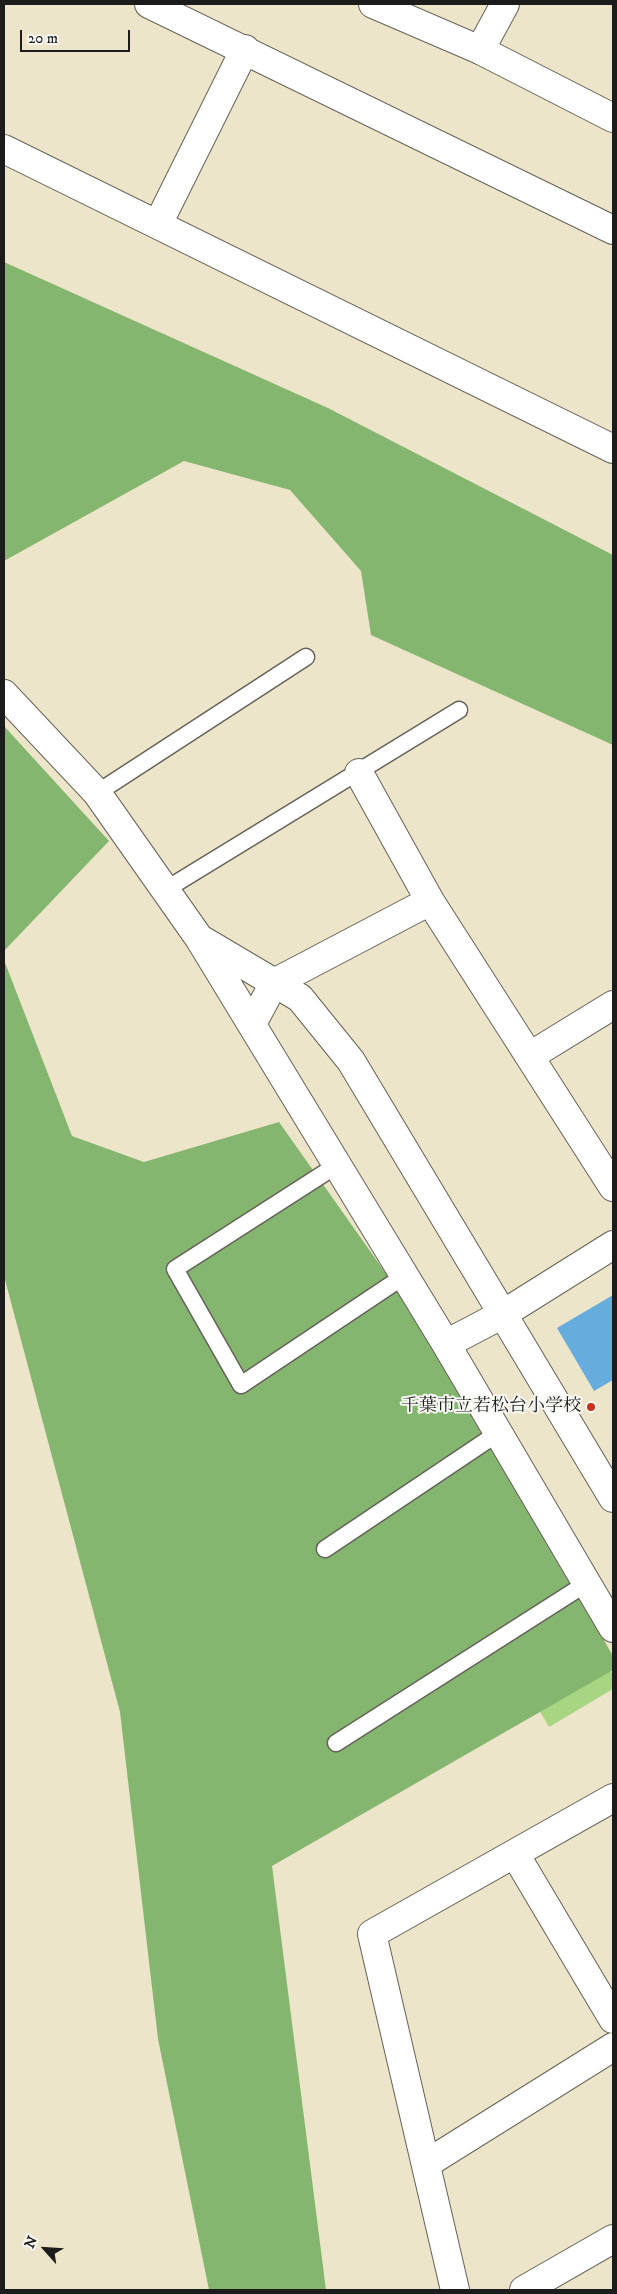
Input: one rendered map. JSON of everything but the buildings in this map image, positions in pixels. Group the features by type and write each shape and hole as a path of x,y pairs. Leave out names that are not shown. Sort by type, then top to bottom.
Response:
{"street":[{"path":"150,4 246,49 613,230"},
{"path":"373,4 480,50 613,118"},
{"path":"480,50 505,4"},
{"path":"158,224 246,49"},
{"path":"4,149 613,449"},
{"path":"4,694 97,793 199,938 446,1344 613,1628"},
{"path":"359,773 430,901 613,1187"},
{"path":"252,1024 274,983 430,901"},
{"path":"199,938 300,998 351,1061 613,1498"},
{"path":"530,1056 613,1005"},
{"path":"446,1344 503,1314 613,1245"},
{"path":"455,2290 372,1934 613,1798"},
{"path":"515,1854 613,2019"},
{"path":"426,2164 613,2047"},
{"path":"524,2290 613,2239"}],"lane":[{"path":"97,793 306,657"},
{"path":"165,890 359,773 459,710"},
{"path":"337,1165 175,1269 241,1385 404,1276"},
{"path":"325,1550 498,1433"},
{"path":"336,1743 587,1583"}],"green space":[{"path":"4,262 328,408 613,555 613,745 371,635 361,571 290,490 184,461 4,561"},
{"path":"4,726 109,841 4,951"},
{"path":"4,960 72,1136 144,1162 279,1122 430,1336 613,1656 613,1670 272,1866 326,2290 209,2290 158,2039 120,1712 4,1276"},
{"path":"587,1631 613,1675 613,1689 549,1727 517,1672"}],"water":[{"path":"613,1295 613,1380 594,1391 557,1328"}],"place":[{"name":"千葉市立若松台小学校","path":"591,1407"}]}
